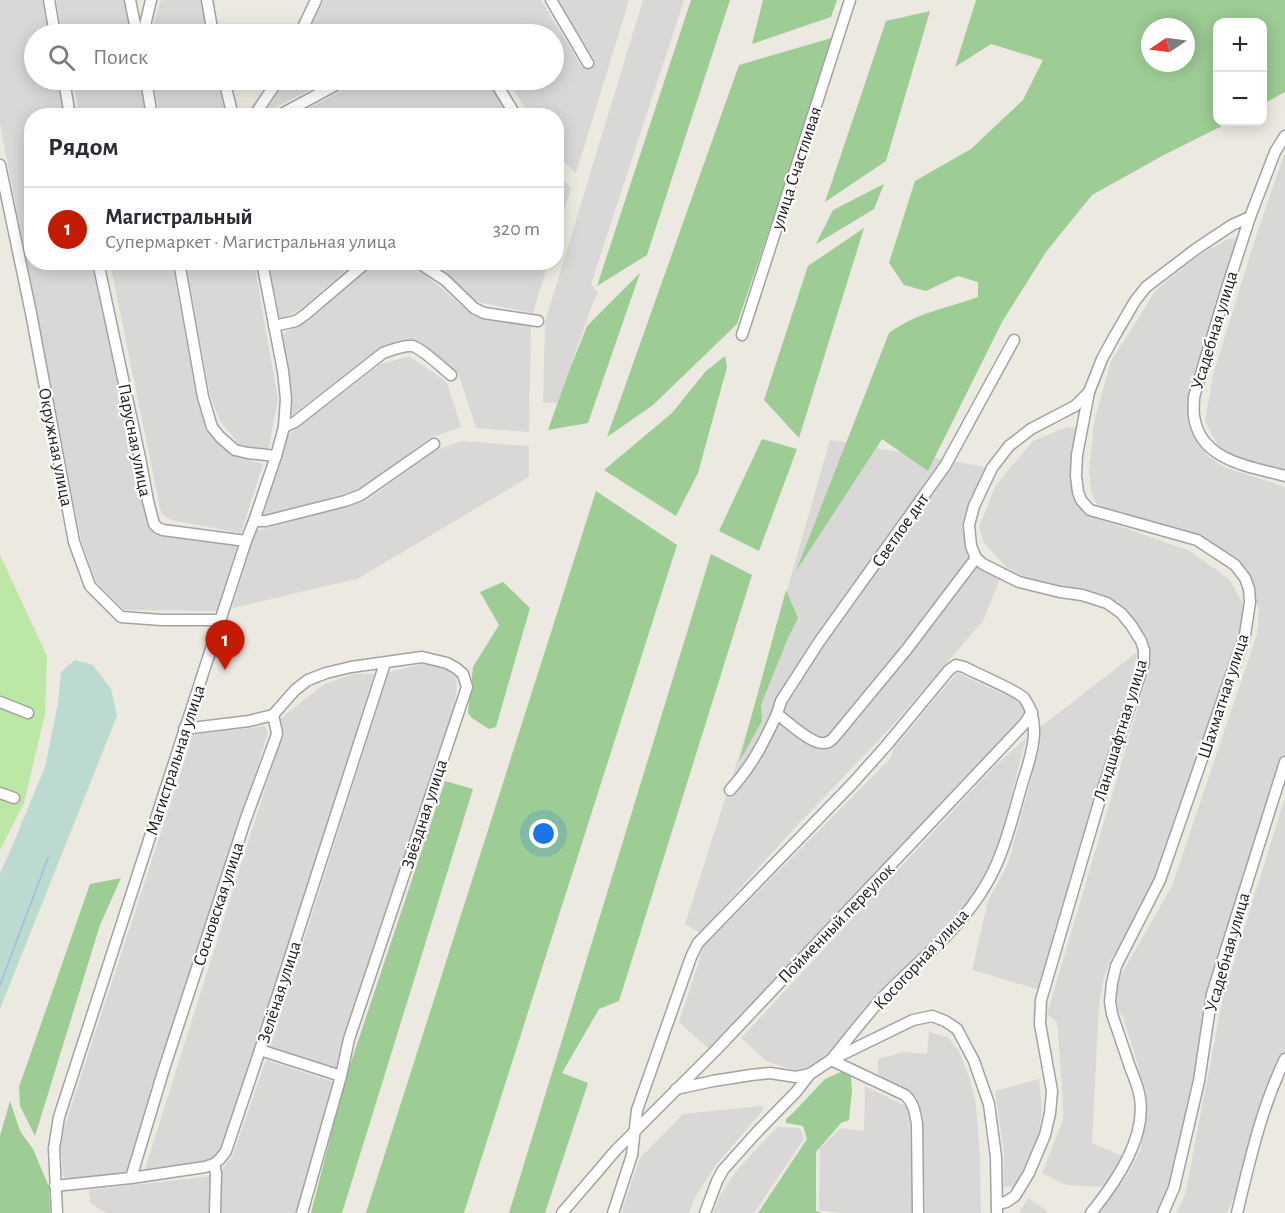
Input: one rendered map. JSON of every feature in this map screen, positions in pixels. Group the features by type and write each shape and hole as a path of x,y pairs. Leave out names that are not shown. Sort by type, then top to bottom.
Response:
{"street":[{"path":"49,0 54,24"},
{"path":"130,0 135,24"},
{"path":"145,24 151,0"},
{"path":"207,0 211,24"},
{"path":"305,24 316,0"},
{"path":"551,0 588,63"},
{"name":"улица Счастливая","path":"742,335 850,0"},
{"path":"66,90 69,108"},
{"path":"148,90 151,108"},
{"path":"226,90 231,108"},
{"path":"259,108 271,90"},
{"path":"293,108 326,90"},
{"path":"500,90 511,108"},
{"name":"Усадебная улица","path":"1285,136 1275,152 1250,217 1194,397 1197,430 1204,443 1212,451 1224,458 1285,476"},
{"name":"Окружная улица","path":"0,165 31,313 74,542 90,586 121,617 220,620"},
{"name":"Шахматная улица","path":"1091,1213 1121,1171 1133,1143 1140,1118 1139,1093 1112,1014 1110,1001 1116,966 1160,880 1245,635 1250,602 1245,578 1235,565 1197,540 1096,512 1085,506 1078,492 1077,455 1089,392 1102,359 1135,302 1146,287 1196,249 1232,225 1250,217"},
{"name":"Парусная улица","path":"100,270 154,524 163,530 246,541"},
{"path":"180,270 203,397 212,427 235,450 276,456"},
{"name":"Магистральная улица","path":"57,1213 54,1148 59,1117 284,427 286,399 283,371 264,270"},
{"path":"274,326 296,321 358,270"},
{"path":"430,270 445,280 474,308 484,313 538,321"},
{"name":"Светлое днт","path":"730,790 752,763 767,736 781,701 819,642 945,466 1014,340"},
{"path":"284,427 295,422 383,353 399,348 412,346 426,354 451,375"},
{"path":"777,714 815,742 823,744 836,735 907,649 976,558 971,546 969,525 974,506 992,468 1009,446 1031,429 1075,406 1089,392"},
{"path":"254,521 266,521 361,495 434,444"},
{"name":"Ландшафтная улица","path":"976,558 990,568 1019,582 1082,595 1107,603 1121,613 1131,625 1144,650 1144,663 1103,789 1041,1000 1041,1024 1052,1091 1045,1135 1029,1173 1014,1196 997,1209"},
{"name":"Звёздная улица","path":"273,715 295,690 308,680 351,667 422,657 447,663 463,674 467,687 349,1039 303,1213"},
{"name":"Зелёная улица","path":"214,1164 226,1151 385,663"},
{"path":"613,1213 632,1155 637,1110 698,943 852,784 949,670 956,666 964,667 1022,695 1032,712"},
{"path":"0,702 28,712"},
{"name":"Косогорная улица","path":"831,1060 883,998 945,938 987,884 999,860 1029,764 1034,733 1032,712"},
{"name":"Пойменный переулок","path":"562,1213 616,1150 716,1050 1025,723 1032,712"},
{"path":"184,729 249,721 273,715"},
{"name":"Сосновская улица","path":"131,1178 242,832 276,737 273,715"},
{"name":"Усадебная улица","path":"1163,1213 1174,1188 1199,1081 1212,994 1285,762"},
{"path":"0,793 14,798"},
{"path":"705,1213 723,1170 810,1074 831,1060 913,1020 932,1016 957,1029 974,1061 989,1104 996,1156 997,1209"},
{"path":"260,1050 340,1076"},
{"path":"1237,1213 1260,1124 1273,1084 1285,1059"},
{"path":"831,1060 905,1095 910,1101 917,1124 918,1213"},
{"path":"676,1089 751,1075 771,1073 796,1077 810,1074"},
{"path":"55,1186 131,1178 214,1164 216,1173 215,1213"}],"shaded area":[{"path":"0,0 42,0 47,24 24,24 24,90 61,90 65,108 24,108 24,247 0,124"},
{"path":"56,0 126,0 130,24 61,24"},
{"path":"161,0 200,0 206,24 153,24"},
{"path":"324,0 541,0 556,24 311,24"},
{"path":"557,0 629,0 576,173 564,162 564,108 525,108 514,90 564,90 564,38 582,67 593,67 594,59"},
{"path":"643,0 684,0 591,284 598,293 558,403 543,403 545,322 561,270 564,270 564,260"},
{"path":"75,90 142,90 145,108 79,108"},
{"path":"155,90 221,90 225,108 159,108"},
{"path":"278,90 310,90 273,108 269,108"},
{"path":"344,90 496,90 508,108 309,108"},
{"path":"1285,152 1285,472 1229,454 1218,446 1205,421 1213,375"},
{"path":"564,181 571,188 564,211"},
{"path":"1241,238 1200,372 1195,435 1208,456 1224,467 1285,487 1285,751 1210,993 1172,1192 1161,1213 1098,1213 1128,1174 1141,1149 1146,1092 1123,1017 1117,1010 1118,980 1172,886 1257,634 1259,608 1241,572 1195,538 1097,505 1091,492 1089,471 1094,422 1111,361 1156,290 1200,255 1228,239"},
{"path":"28,270 97,270 148,520 167,533 237,546 217,611 124,610 96,582 81,540"},
{"path":"111,270 173,270 197,399 208,427 230,454 263,464 241,533 171,520 161,513"},
{"path":"187,270 255,270 278,399 268,451 239,444 220,421 210,395"},
{"path":"270,270 346,270 302,308 280,320"},
{"path":"367,270 420,270 471,314 531,327 529,432 476,428 458,373 411,341 375,352 290,417 282,334 311,319"},
{"path":"439,270 546,270 533,313 477,302"},
{"path":"409,356 447,382 461,427 430,438 360,489 261,518 287,436 381,364"},
{"path":"1067,427 1080,428 1077,493 1088,515 1190,551 1230,580 1245,608 1244,630 1146,910 1111,959 1104,977 1099,1004 1092,1143 1122,1156 1103,1187 1066,1185 1042,1173 1063,1120 1057,1022 1047,1014 1151,663 1147,638 1125,607 1097,595 1026,578 1006,567 984,543 979,527 996,485 1033,441"},
{"path":"830,440 992,468 974,506 971,546 990,568 1002,574 983,621 891,727 789,834 700,933 685,924 750,721"},
{"path":"461,441 529,446 529,477 357,579 232,608 256,531 366,501 437,450"},
{"path":"1137,652 1131,688 1040,990 972,970 988,901 1008,864 1038,753 1039,728"},
{"path":"75,660 93,665 111,689 117,716 0,1009 0,873 45,767 58,703 61,672"},
{"path":"422,664 442,667 457,677 455,708 336,1073 269,1050 389,672"},
{"path":"957,673 1017,700 1024,709 1024,722 710,1050 679,1022 704,946 890,759 894,748"},
{"path":"353,674 374,674 255,1055 220,1150 212,1161 144,1172 282,735 278,721 324,684"},
{"path":"265,726 268,733 129,1174 64,1182 60,1140 193,735"},
{"path":"1026,738 995,860 976,895 823,1062 801,1072 766,1061 741,1038 994,767"},
{"path":"1285,797 1285,1060 1252,1157 1227,1213 1176,1213 1185,1195 1223,997"},
{"path":"929,1032 948,1037 959,1052 970,1079 976,1105 981,1213 925,1213 922,1113 916,1097 878,1075 878,1059 904,1052 927,1054"},
{"path":"266,1060 337,1083 297,1213 221,1213 221,1171 233,1155"},
{"path":"1039,1079 1042,1109 1037,1146 1019,1186 1003,1187 1004,1154 995,1091"},
{"path":"865,1086 909,1108 913,1213 841,1213 819,1210 820,1148 841,1128 864,1131"},
{"path":"760,1106 764,1109 715,1166 694,1199 689,1213 621,1213 640,1158 683,1114"},
{"path":"777,1127 800,1128 804,1139 754,1213 713,1213 720,1195 737,1170"},
{"path":"212,1176 209,1213 107,1213 90,1203 89,1190"},
{"path":"1028,1198 1046,1210 1047,1213 1019,1213"}],"green space":[{"path":"691,0 730,0 647,255 597,286"},
{"path":"763,0 837,0 831,17 752,44"},
{"path":"976,0 1285,0 1285,92 1267,102 1267,18 1213,18 1213,126 1222,126 1092,195 1046,252 1002,322 928,471 882,439 796,571 889,333 910,320 978,297 978,282 958,276 926,291 904,285 889,263 915,181 971,149 1023,100 1043,60 991,44 955,67"},
{"path":"930,11 886,161 825,202 886,21"},
{"path":"835,37 737,324 653,405 607,437 739,65"},
{"path":"884,184 874,209 816,244 833,210"},
{"path":"864,228 799,438 764,400 808,266"},
{"path":"640,273 588,423 548,430 587,326"},
{"path":"725,356 727,367 698,473 676,516 604,470 672,413 706,371"},
{"path":"762,439 797,449 759,551 719,531"},
{"path":"596,491 677,545 464,1213 366,1213"},
{"path":"711,554 752,575 619,1001 599,1009 562,1073 588,1083 545,1213 509,1213"},
{"path":"0,555 47,656 45,714 24,803 0,850"},
{"path":"503,582 530,608 496,727 489,729 468,713 473,667 499,625 480,592"},
{"path":"786,590 798,618 761,705 762,721 739,762"},
{"path":"445,781 473,789 342,1213 311,1213 345,1080"},
{"path":"121,878 100,925 35,1136 20,1106 19,1087 90,884"},
{"path":"843,1071 851,1076 849,1120 841,1123 816,1152 816,1211 823,1213 758,1213 807,1139 803,1126 786,1123 786,1119 825,1079"},
{"path":"10,1101 20,1131 33,1149 49,1187 50,1213 0,1213 0,1136"}],"waterway":[{"path":"0,985 48,858"}],"place":[{"name":"Магистральный","path":"225,670"}]}
